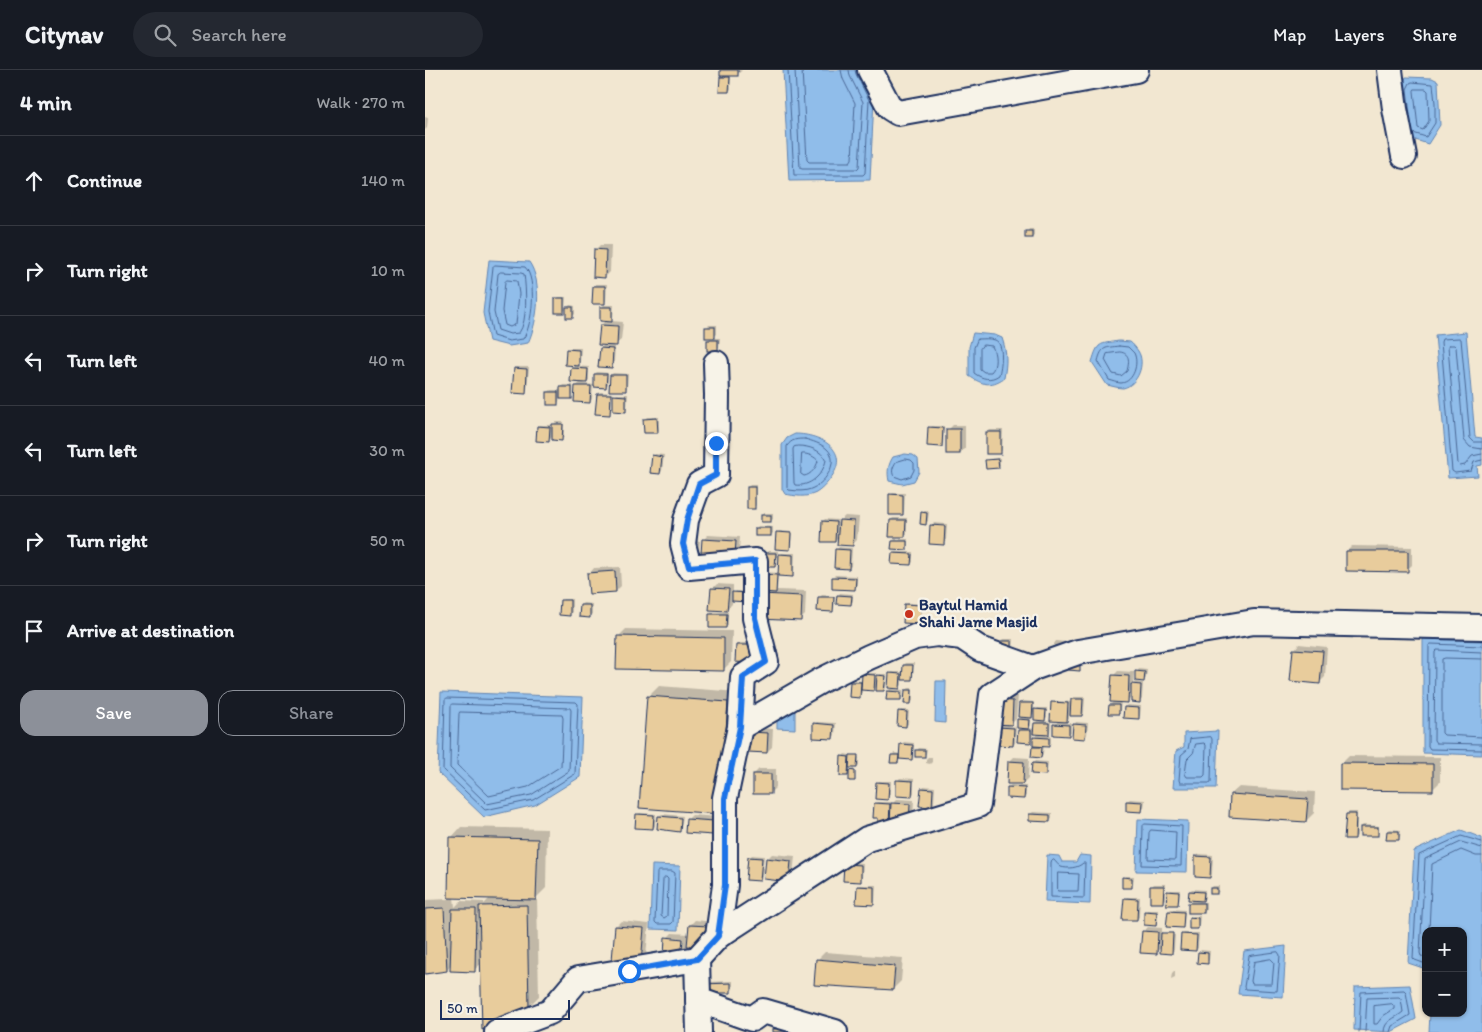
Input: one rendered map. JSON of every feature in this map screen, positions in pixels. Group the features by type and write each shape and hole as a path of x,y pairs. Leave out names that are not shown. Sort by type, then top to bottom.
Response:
{"street":[{"path":"870,70 890,108 898,113 1136,70"},
{"path":"1390,70 1395,109 1405,156"},
{"path":"716,363 716,475 699,484 687,520 683,544 689,567 755,561 755,618 766,662 743,677 740,727 725,798 725,885 718,936"},
{"path":"497,1032 550,1012 578,979 697,959 718,936 867,839 978,805 992,695 1033,668 1078,652 1254,622 1482,627"},
{"path":"740,727 822,680 915,637 937,634 963,637 980,649 1033,668"},
{"path":"697,959 699,1032"},
{"path":"698,1000 752,1019 763,1011 835,1032"}],"water":[{"path":"783,70 859,70 874,99 870,180 789,181"},
{"path":"1406,77 1432,78 1438,81 1440,125 1428,144 1409,138 1402,88"},
{"path":"489,260 529,262 533,270 538,302 528,343 509,346 489,341 483,313"},
{"path":"1466,332 1475,437 1482,438 1482,465 1477,466 1478,476 1448,478 1435,335"},
{"path":"973,333 995,335 1002,338 1006,358 1004,378 995,383 986,384 969,376 969,347"},
{"path":"1119,341 1130,342 1138,351 1141,361 1139,373 1133,383 1123,388 1107,385 1092,362 1100,345"},
{"path":"795,434 815,437 823,441 831,446 837,460 836,469 827,483 818,492 808,496 785,494 782,489 782,445 787,438"},
{"path":"905,454 913,455 918,459 919,472 914,481 902,484 889,481 888,469 893,457"},
{"path":"1423,639 1482,641 1482,755 1423,753"},
{"path":"936,681 946,681 945,723 935,722"},
{"path":"441,692 583,697 580,777 535,805 484,817 438,773"},
{"path":"777,708 795,708 795,729 777,728"},
{"path":"1218,731 1216,788 1173,788 1176,751 1184,747 1184,733"},
{"path":"1138,819 1188,821 1187,872 1136,871"},
{"path":"1461,830 1482,838 1482,1032 1429,1032 1430,1017 1467,1017 1467,927 1422,927 1422,968 1408,963 1414,851"},
{"path":"1047,855 1059,856 1062,862 1076,862 1080,855 1091,856 1090,904 1045,902"},
{"path":"652,865 680,866 678,930 650,929"},
{"path":"1286,946 1283,997 1238,994 1244,951"},
{"path":"1410,985 1416,1019 1391,1032 1354,1030 1355,987"}],"building":[{"path":"720,70 738,70 738,76 720,76"},
{"path":"720,77 730,77 729,92 719,92"},
{"path":"1025,231 1032,231 1032,238 1025,238"},
{"path":"594,249 606,250 605,278 593,277"},
{"path":"593,286 605,286 605,304 592,304"},
{"path":"555,298 564,298 564,313 555,313"},
{"path":"566,307 573,307 573,318 566,318"},
{"path":"600,307 612,307 612,322 600,321"},
{"path":"600,325 618,326 617,346 598,345"},
{"path":"705,327 715,327 715,338 705,338"},
{"path":"707,340 718,340 718,351 707,351"},
{"path":"600,348 613,349 612,368 598,367"},
{"path":"566,349 579,350 579,366 565,365"},
{"path":"514,368 527,369 526,394 512,393"},
{"path":"571,368 588,369 587,383 570,382"},
{"path":"594,374 607,374 606,388 594,387"},
{"path":"610,375 626,375 626,391 609,391"},
{"path":"575,386 591,386 590,403 574,402"},
{"path":"560,387 572,387 572,399 560,399"},
{"path":"547,392 558,392 558,405 547,405"},
{"path":"597,394 611,394 610,415 595,414"},
{"path":"613,395 626,396 626,412 613,411"},
{"path":"657,418 658,433 644,433 643,419"},
{"path":"552,424 563,424 562,441 552,440"},
{"path":"537,426 550,427 549,442 536,441"},
{"path":"928,427 943,428 942,447 927,446"},
{"path":"946,429 960,429 960,454 946,454"},
{"path":"986,432 1001,432 1001,454 986,454"},
{"path":"652,455 662,457 660,474 650,473"},
{"path":"998,459 999,468 986,469 985,460"},
{"path":"747,487 755,487 755,509 747,509"},
{"path":"889,494 903,495 903,515 889,515"},
{"path":"921,512 927,513 926,525 920,524"},
{"path":"761,515 771,515 771,522 761,522"},
{"path":"839,520 854,521 853,546 837,545"},
{"path":"890,520 906,520 905,537 889,537"},
{"path":"822,521 836,522 835,542 821,542"},
{"path":"930,525 945,526 944,545 929,544"},
{"path":"755,528 771,528 771,536 755,536"},
{"path":"776,532 791,533 790,550 775,549"},
{"path":"702,539 736,541 735,556 701,554"},
{"path":"892,541 907,541 907,550 891,549"},
{"path":"835,549 850,550 849,569 834,568"},
{"path":"1346,551 1408,551 1408,572 1346,571"},
{"path":"765,553 776,553 775,567 765,567"},
{"path":"892,553 912,554 911,565 891,564"},
{"path":"779,554 793,555 793,577 778,576"},
{"path":"615,571 616,592 589,594 587,573"},
{"path":"761,574 777,575 776,593 761,592"},
{"path":"832,577 856,578 855,590 832,589"},
{"path":"711,588 729,589 727,611 709,610"},
{"path":"732,592 748,593 747,602 732,601"},
{"path":"761,594 802,596 801,621 760,619"},
{"path":"837,595 852,596 851,605 836,604"},
{"path":"818,597 834,597 833,612 817,611"},
{"path":"560,600 570,600 570,616 559,615"},
{"path":"904,604 921,605 920,624 903,623"},
{"path":"580,605 590,605 590,618 579,617"},
{"path":"709,614 727,614 726,628 709,628"},
{"path":"617,636 724,638 724,671 616,669"},
{"path":"1000,641 1012,641 1012,654 999,654"},
{"path":"736,645 752,645 751,663 735,662"},
{"path":"1293,649 1323,651 1320,684 1290,681"},
{"path":"1069,658 1080,659 1080,671 1068,670"},
{"path":"903,665 913,665 912,680 902,680"},
{"path":"1135,671 1145,672 1144,682 1135,681"},
{"path":"889,673 901,674 900,689 888,688"},
{"path":"862,674 875,675 874,691 861,690"},
{"path":"877,675 886,676 884,691 876,691"},
{"path":"1112,675 1129,676 1128,703 1110,702"},
{"path":"850,682 861,682 860,698 849,697"},
{"path":"1131,684 1141,685 1140,703 1131,702"},
{"path":"905,690 912,690 911,704 904,704"},
{"path":"887,691 901,692 901,700 886,700"},
{"path":"647,696 728,702 720,814 639,808"},
{"path":"1071,699 1083,699 1082,716 1070,716"},
{"path":"997,700 1013,701 1012,725 995,724"},
{"path":"1051,702 1068,703 1067,722 1050,721"},
{"path":"1019,703 1033,703 1032,718 1018,717"},
{"path":"1109,705 1119,705 1119,714 1108,714"},
{"path":"1124,707 1139,708 1139,719 1123,718"},
{"path":"1034,709 1046,710 1045,721 1034,720"},
{"path":"898,711 907,712 906,727 897,726"},
{"path":"1017,719 1030,720 1029,729 1017,728"},
{"path":"813,723 834,725 833,739 813,738"},
{"path":"1034,723 1049,723 1049,735 1033,734"},
{"path":"1053,724 1069,725 1069,736 1053,735"},
{"path":"1073,724 1086,725 1085,739 1072,738"},
{"path":"998,727 1014,728 1013,746 997,745"},
{"path":"1018,730 1031,730 1031,743 1017,742"},
{"path":"749,732 768,733 767,753 748,752"},
{"path":"1033,737 1049,738 1049,747 1033,746"},
{"path":"900,744 913,745 912,760 899,759"},
{"path":"1032,747 1042,747 1041,758 1031,757"},
{"path":"915,750 925,750 925,757 915,757"},
{"path":"850,755 858,755 857,768 849,768"},
{"path":"891,755 899,755 898,763 890,763"},
{"path":"841,756 849,757 848,776 840,776"},
{"path":"1008,761 1024,762 1023,784 1007,784"},
{"path":"1032,763 1046,764 1046,775 1031,774"},
{"path":"1340,763 1433,764 1433,791 1340,790"},
{"path":"849,770 855,771 855,781 849,781"},
{"path":"753,774 771,774 771,794 753,794"},
{"path":"896,780 913,781 912,797 896,796"},
{"path":"876,782 889,783 888,800 875,799"},
{"path":"1007,787 1025,788 1024,799 1007,798"},
{"path":"921,788 933,789 932,807 919,806"},
{"path":"1230,794 1308,799 1306,822 1229,817"},
{"path":"1126,801 1143,802 1142,812 1126,811"},
{"path":"874,803 890,804 889,823 878,822 878,818 873,818"},
{"path":"891,803 910,804 909,824 890,823"},
{"path":"636,814 654,815 653,829 635,828"},
{"path":"1029,814 1050,815 1050,822 1029,821"},
{"path":"1346,814 1356,814 1355,839 1344,839"},
{"path":"658,816 681,818 680,832 657,829"},
{"path":"686,819 714,821 713,835 685,833"},
{"path":"1360,827 1378,827 1378,836 1360,836"},
{"path":"1387,831 1399,831 1399,840 1386,840"},
{"path":"449,837 538,839 536,900 448,898"},
{"path":"1195,856 1211,857 1210,878 1195,877"},
{"path":"748,857 762,858 760,881 746,880"},
{"path":"766,858 791,861 789,882 764,879"},
{"path":"844,864 861,865 861,882 843,881"},
{"path":"1122,877 1132,878 1132,888 1122,888"},
{"path":"857,886 874,887 874,905 856,904"},
{"path":"1150,886 1164,886 1163,903 1150,903"},
{"path":"1210,888 1217,888 1217,894 1210,894"},
{"path":"1167,891 1179,892 1178,905 1166,905"},
{"path":"1189,891 1204,892 1203,901 1188,900"},
{"path":"1124,898 1138,899 1137,920 1122,920"},
{"path":"1188,903 1204,903 1204,913 1188,913"},
{"path":"527,905 529,1008 482,1030 479,906"},
{"path":"444,908 447,971 425,974 425,909"},
{"path":"452,909 476,909 475,972 450,971"},
{"path":"1144,911 1157,912 1156,926 1144,925"},
{"path":"1168,911 1184,912 1183,928 1166,927"},
{"path":"1189,917 1198,918 1198,929 1189,929"},
{"path":"689,925 709,926 707,947 687,946"},
{"path":"615,926 644,928 641,963 612,960"},
{"path":"1142,931 1158,932 1157,954 1140,953"},
{"path":"1161,933 1173,933 1172,954 1160,953"},
{"path":"1181,934 1197,935 1196,951 1180,950"},
{"path":"665,937 683,939 681,958 664,957"},
{"path":"1198,952 1208,953 1208,964 1197,963"},
{"path":"816,959 895,966 893,990 814,985"},
{"path":"731,983 731,993 702,993 702,984"},
{"path":"773,1029 795,1029 794,1032 773,1032"}],"place":[{"name":"Baytul Hamid Shahi Jame Masjid","path":"909,614"}],"route":[{"path":"629,971 697,959 718,936 725,885 725,798 740,727 743,677 766,662 755,618 755,561 689,567 683,544 687,520 699,484 716,475 716,443"}]}
